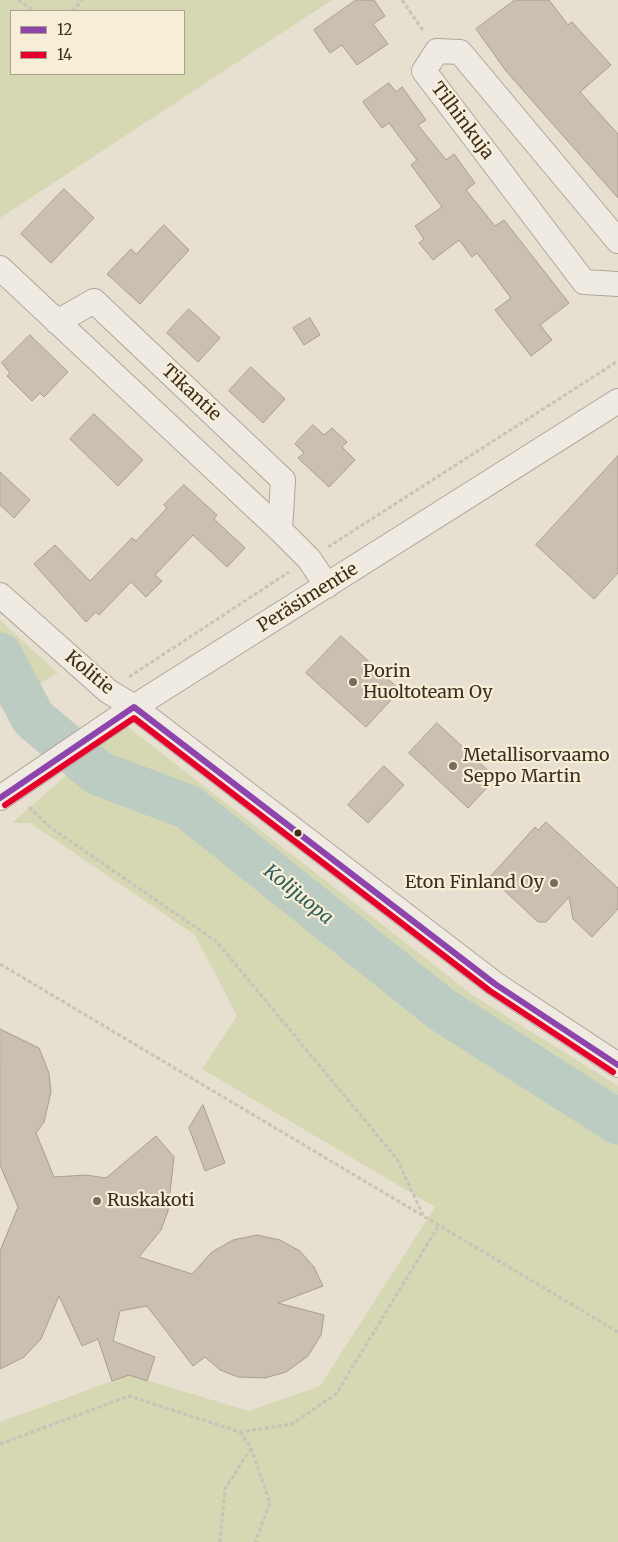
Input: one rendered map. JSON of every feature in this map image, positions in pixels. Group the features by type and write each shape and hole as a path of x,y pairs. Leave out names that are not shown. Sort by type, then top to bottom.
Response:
{"street":[{"path":"437,51 460,52 618,242"},
{"name":"Tilhinkuja","path":"437,51 424,71 584,282 618,284"},
{"path":"0,268 280,530 309,559 327,586"},
{"name":"Tikantie","path":"58,322 94,301 283,480 280,530"},
{"name":"Peräsimentie","path":"6,794 134,707 618,401"},
{"name":"Kolitie","path":"0,596 108,691 134,707 495,984 618,1065"}],"path":[{"path":"18,0 33,10"},
{"path":"73,10 82,0"},
{"path":"402,0 437,51"},
{"path":"108,691 309,559 618,361"},
{"path":"6,794 51,828 217,942 397,1159 423,1216"},
{"path":"0,964 618,1332"},
{"path":"0,1444 129,1396 240,1432 292,1424 336,1394 439,1225"},
{"path":"240,1432 251,1448 270,1504 255,1542"},
{"path":"220,1542 225,1489 251,1448"}],"green space":[{"path":"0,0 332,0 0,218"},
{"path":"0,620 58,673 0,708"},
{"path":"124,724 474,996 618,1086 618,1542 0,1542 0,1422 129,1375 249,1411 320,1386 435,1207 202,1069 237,1016 195,935 30,823 12,823"}],"building":[{"path":"356,0 374,0 385,16 373,24 388,44 357,65 342,45 330,53 314,30"},
{"path":"515,0 549,0 568,25 572,22 611,65 580,92 618,134 618,198 506,71 476,29"},
{"path":"389,83 396,92 402,87 426,120 418,125 446,160 454,154 475,183 466,190 495,226 504,220 569,303 540,325 552,340 531,356 495,310 511,298 477,253 472,257 459,240 433,260 419,243 424,239 415,226 442,207 411,165 417,160 389,123 382,128 363,102"},
{"path":"64,189 94,218 51,263 21,234"},
{"path":"164,225 189,250 140,304 107,274 131,249 136,254"},
{"path":"189,309 220,338 198,362 167,333"},
{"path":"310,318 320,335 304,345 293,328"},
{"path":"30,335 68,372 44,397 40,393 32,401 7,376 10,373 2,363"},
{"path":"251,367 285,399 263,423 229,391"},
{"path":"94,414 143,460 118,486 70,439"},
{"path":"313,425 324,435 332,428 347,442 342,447 355,460 329,487 298,458 304,453 295,444"},
{"path":"618,456 618,573 594,599 536,545"},
{"path":"0,472 30,500 14,518 0,505"},
{"path":"184,485 217,515 214,519 245,548 227,567 193,535 155,575 162,581 146,597 131,582 99,615 96,612 86,622 34,564 55,545 90,581 132,538 136,541 167,508 164,505"},
{"name":"Porin Huoltoteam Oy","path":"341,636 400,690 366,727 306,673"},
{"name":"Metallisorvaamo Seppo Martin","path":"437,723 496,778 468,808 409,753"},
{"path":"384,766 404,785 368,823 348,805"},
{"name":"Eton Finland Oy","path":"546,822 618,888 618,909 592,937 573,919 569,897 546,922 538,922 490,877 535,827 538,830"},
{"name":"Ruskakoti","path":"0,1029 39,1048 49,1073 51,1092 44,1122 36,1133 54,1177 86,1175 106,1178 156,1136 174,1157 168,1211 161,1230 139,1257 192,1274 212,1252 233,1240 257,1235 280,1240 300,1251 314,1267 323,1286 278,1303 324,1315 321,1335 308,1356 286,1372 265,1378 238,1377 220,1370 205,1357 193,1366 147,1306 120,1311 113,1341 155,1357 147,1381 129,1375 112,1381 98,1339 82,1346 59,1296 41,1339 24,1357 0,1369 0,1251 18,1207 0,1165"},
{"path":"203,1105 225,1163 205,1171 189,1128"}],"waterway":[{"name":"Kolijuopa","path":"0,655 33,718 98,773 188,807 441,1009 618,1122"}],"transit line":[{"name":"12","path":"0,798 134,707 495,984 618,1065"},
{"name":"14","path":"5,805 134,718 490,991 613,1072"}],"place":[{"name":"Porin Huoltoteam Oy","path":"353,682"},
{"name":"Metallisorvaamo Seppo Martin","path":"453,766"},
{"name":"Eton Finland Oy","path":"554,883"},
{"name":"Ruskakoti","path":"97,1201"}]}
